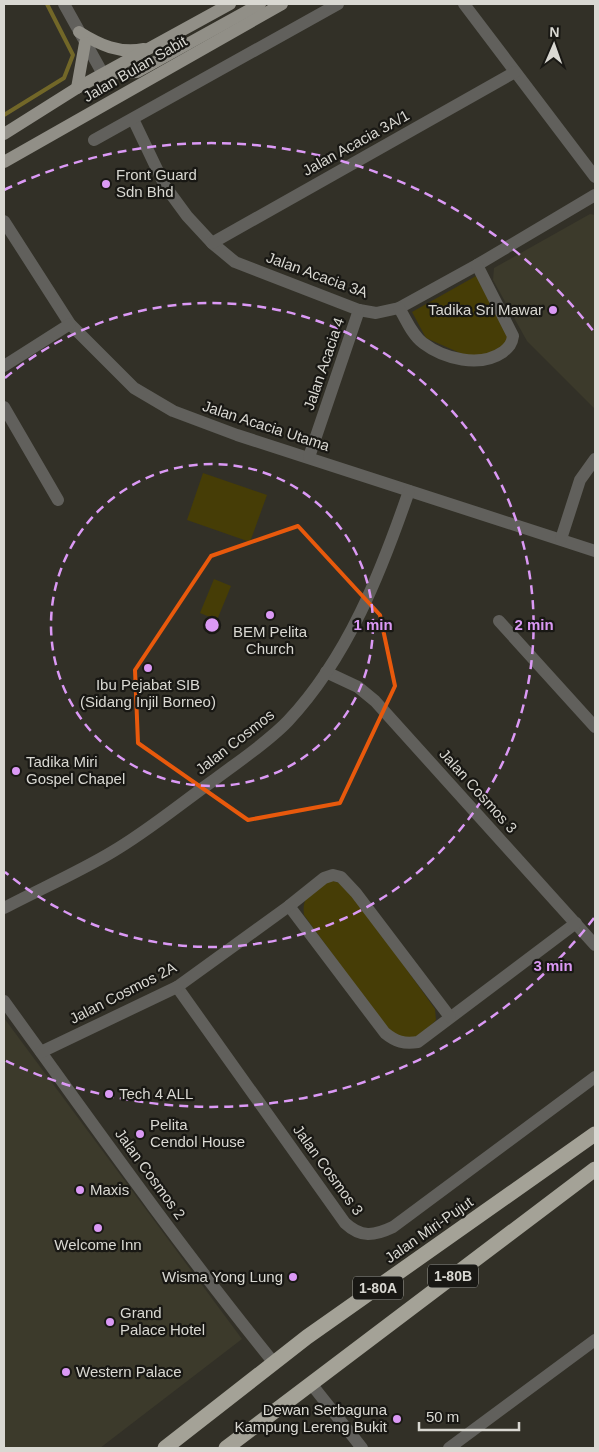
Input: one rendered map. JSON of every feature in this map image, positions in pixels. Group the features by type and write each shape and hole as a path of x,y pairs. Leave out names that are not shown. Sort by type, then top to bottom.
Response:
{"highway":[{"name":"Jalan Miri-Pujut","path":"165,1448 307,1337 595,1134"},
{"name":"1-80B","path":"226,1448 312,1385 595,1169"}],"main road":[{"name":"Jalan Bulan Sabit","path":"4,134 77,88 230,4"},
{"path":"103,74 137,72 260,4"},
{"name":"Jalan Bulan Sabit","path":"4,162 282,4"},
{"path":"77,88 82,37 111,48 131,52 151,48"}],"street":[{"path":"64,4 103,74"},
{"path":"94,140 338,4"},
{"path":"464,4 595,177"},
{"name":"Jalan Acacia 3A/1","path":"212,243 515,72"},
{"name":"Jalan Acacia 3A","path":"133,119 166,186 187,216 212,243 235,262 359,310 376,313 399,308 477,265 595,195"},
{"name":"Jalan Acacia Utama","path":"4,222 70,324 134,388 173,411 409,491 595,551"},
{"path":"399,308 416,335 428,346 467,360 479,361 496,356 508,347 513,336 477,265"},
{"name":"Jalan Acacia 4","path":"309,457 359,310"},
{"path":"4,366 70,324"},
{"path":"4,407 58,500"},
{"path":"561,539 580,480 595,459"},
{"name":"Jalan Cosmos","path":"4,908 111,853 136,837 288,721 326,672 362,611 388,552 409,491"},
{"path":"499,621 595,726"},
{"name":"Jalan Cosmos 3","path":"326,672 358,687 375,701 595,945"},
{"name":"Jalan Cosmos 2A","path":"41,1052 176,987 289,906 324,878 333,875 341,876 356,893 450,1017"},
{"path":"289,906 386,1033 394,1040 406,1044 418,1042 576,923"},
{"name":"Jalan Cosmos 3","path":"176,987 345,1223 360,1235 373,1235 393,1227 595,1077"},
{"name":"Jalan Cosmos 2","path":"4,1001 213,1287 274,1363"},
{"path":"449,1448 595,1340"},
{"path":"312,1385 324,1403 362,1448"}],"highlighted area":[{"path":"298,526 380,615 395,686 340,803 248,820 138,743 135,670 211,556"}],"shaded area":[{"name":"Tadika Sri Mawar","path":"590,214 595,215 595,409 527,341 493,280 494,268"},
{"path":"476,276 509,332 509,342 487,355 469,357 426,338 412,312"},
{"path":"203,473 267,495 250,542 187,520"},
{"path":"214,579 231,586 217,620 200,613"},
{"path":"331,880 345,885 352,893 435,1009 436,1020 419,1035 413,1038 402,1037 387,1029 304,915 305,902 310,894"},
{"path":"4,1018 242,1339 100,1448 4,1448"}],"waterway":[{"path":"4,115 64,78 73,55 47,4"}],"place":[{"name":"Front Guard Sdn Bhd","path":"106,184"},
{"name":"Tadika Sri Mawar","path":"553,310"},
{"name":"BEM Pelita Church","path":"270,615"},
{"name":"Ibu Pejabat SIB (Sidang Injil Borneo)","path":"148,668"},
{"name":"Tadika Miri Gospel Chapel","path":"16,771"},
{"name":"Tech 4 ALL","path":"109,1094"},
{"name":"Pelita Cendol House","path":"140,1134"},
{"name":"Maxis","path":"80,1190"},
{"name":"Welcome Inn","path":"98,1228"},
{"name":"Wisma Yong Lung","path":"293,1277"},
{"name":"Grand Palace Hotel","path":"110,1322"},
{"name":"Western Palace","path":"66,1372"},
{"name":"Dewan Serbaguna Kampung Lereng Bukit","path":"397,1419"}]}
